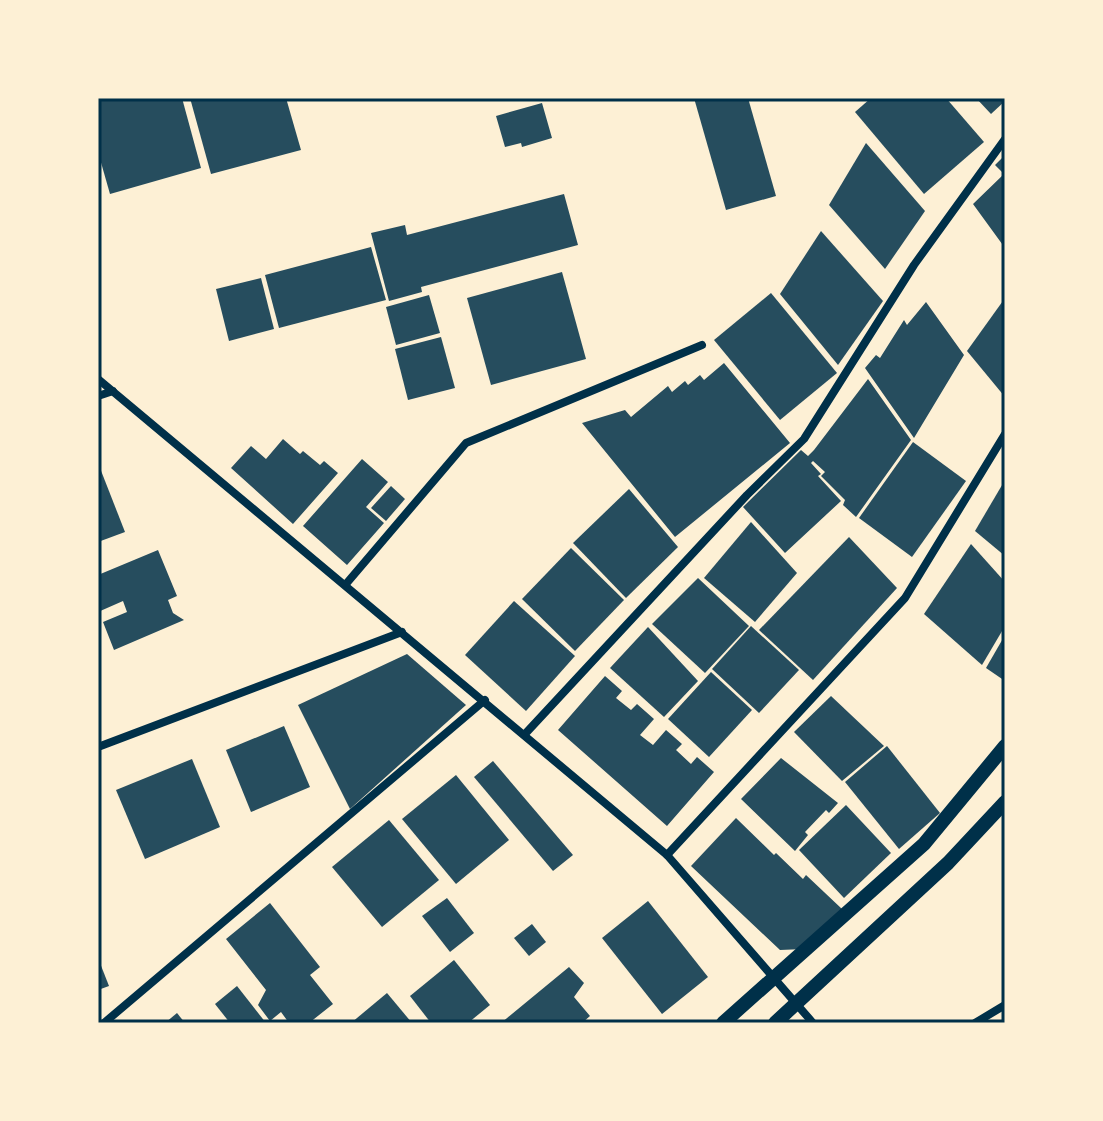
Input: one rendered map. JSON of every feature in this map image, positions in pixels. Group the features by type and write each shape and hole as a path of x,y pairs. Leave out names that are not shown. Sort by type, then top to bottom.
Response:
{"street":[{"path":"525,734 747,495 804,439 920,255 1005,139"},
{"path":"346,584 466,443 702,345"},
{"path":"98,379 667,855 813,1023"},
{"path":"98,396 113,391"},
{"path":"667,855 905,598 1005,434"},
{"path":"98,747 402,632"},
{"path":"104,1023 485,700"},
{"path":"723,1023 924,844 1005,746"},
{"path":"775,1023 948,863 1005,802"},
{"path":"975,1023 1005,1005"}],"building":[{"path":"98,98 182,98 201,168 110,194 98,152"},
{"path":"190,98 286,98 301,150 211,174"},
{"path":"694,98 748,98 776,196 726,210"},
{"path":"871,98 946,98 984,142 924,194 855,112"},
{"path":"976,98 1005,98 1005,101 991,114"},
{"path":"542,103 552,138 522,147 521,143 505,147 496,116"},
{"path":"866,143 925,211 885,269 829,205"},
{"path":"1005,155 1005,248 973,204 1004,174 995,165"},
{"path":"564,194 578,245 421,287 422,292 389,301 371,233 405,225 407,235"},
{"path":"821,231 883,301 838,365 780,294"},
{"path":"371,247 386,300 279,328 265,275"},
{"path":"562,272 586,359 491,385 467,298"},
{"path":"261,278 274,329 229,341 216,289"},
{"path":"771,293 837,373 780,420 714,340"},
{"path":"429,295 440,333 396,345 386,307"},
{"path":"1005,298 1005,397 967,351"},
{"path":"926,302 964,355 914,438 865,368 876,355 880,358 904,320 907,325"},
{"path":"441,337 455,388 408,400 395,349"},
{"path":"724,363 790,443 675,537 582,423 625,410 631,417 668,386 672,392 685,381 688,385 700,375 704,380"},
{"path":"868,379 911,440 856,517 843,505 845,500 821,476 825,472 813,461 811,463 821,474 818,476 841,501 785,553 743,507 801,450 808,456 814,450"},
{"path":"283,439 300,454 303,451 320,465 324,461 338,473 293,524 231,468 251,446 266,459"},
{"path":"913,442 966,481 912,557 859,518"},
{"path":"362,459 388,482 366,507 384,523 347,565 303,526"},
{"path":"98,463 125,532 98,542"},
{"path":"1005,480 1005,556 975,531"},
{"path":"391,486 405,499 386,521 371,508"},
{"path":"629,489 678,547 626,598 573,543"},
{"path":"751,522 797,573 755,622 704,578"},
{"path":"849,537 897,588 813,680 759,630"},
{"path":"971,544 1005,582 1005,626 982,665 924,614"},
{"path":"571,548 624,600 575,651 522,599"},
{"path":"158,550 177,596 168,600 173,613 184,620 114,650 103,622 127,612 123,601 98,612 98,575"},
{"path":"698,578 749,626 705,673 652,624"},
{"path":"514,601 575,656 526,711 465,655"},
{"path":"751,626 799,670 759,713 712,669"},
{"path":"648,627 698,681 664,717 610,668"},
{"path":"1005,635 1005,681 986,668"},
{"path":"407,654 466,705 350,809 298,705"},
{"path":"711,672 752,710 709,757 668,719"},
{"path":"605,676 622,691 616,698 631,710 637,704 654,719 640,735 653,745 666,730 682,744 676,750 691,764 697,757 714,772 667,826 558,730"},
{"path":"831,696 884,746 842,781 794,732"},
{"path":"284,726 310,787 251,812 226,750"},
{"path":"887,746 940,813 899,849 845,782"},
{"path":"781,758 838,803 829,813 826,810 805,832 808,835 795,851 741,799"},
{"path":"192,759 220,827 145,859 116,790"},
{"path":"493,761 573,855 553,871 474,777"},
{"path":"456,775 509,840 456,884 402,819"},
{"path":"846,805 891,853 844,898 799,850"},
{"path":"736,818 774,855 776,853 803,879 806,875 842,909 804,949 780,950 691,866"},
{"path":"389,820 439,880 382,927 332,867"},
{"path":"447,898 474,933 450,952 422,916"},
{"path":"648,901 708,977 662,1014 602,938"},
{"path":"270,903 320,967 310,975 333,1004 309,1023 289,1023 281,1012 270,1021 258,1005 266,990 226,939"},
{"path":"532,924 546,942 529,956 514,938"},
{"path":"98,958 109,986 98,990"},
{"path":"454,960 490,1005 468,1023 431,1023 410,996"},
{"path":"569,967 584,983 574,997 590,1016 582,1023 501,1023"},
{"path":"237,986 266,1023 230,1023 215,1004"},
{"path":"387,993 412,1023 351,1023"},
{"path":"177,1013 185,1023 165,1023"}]}
